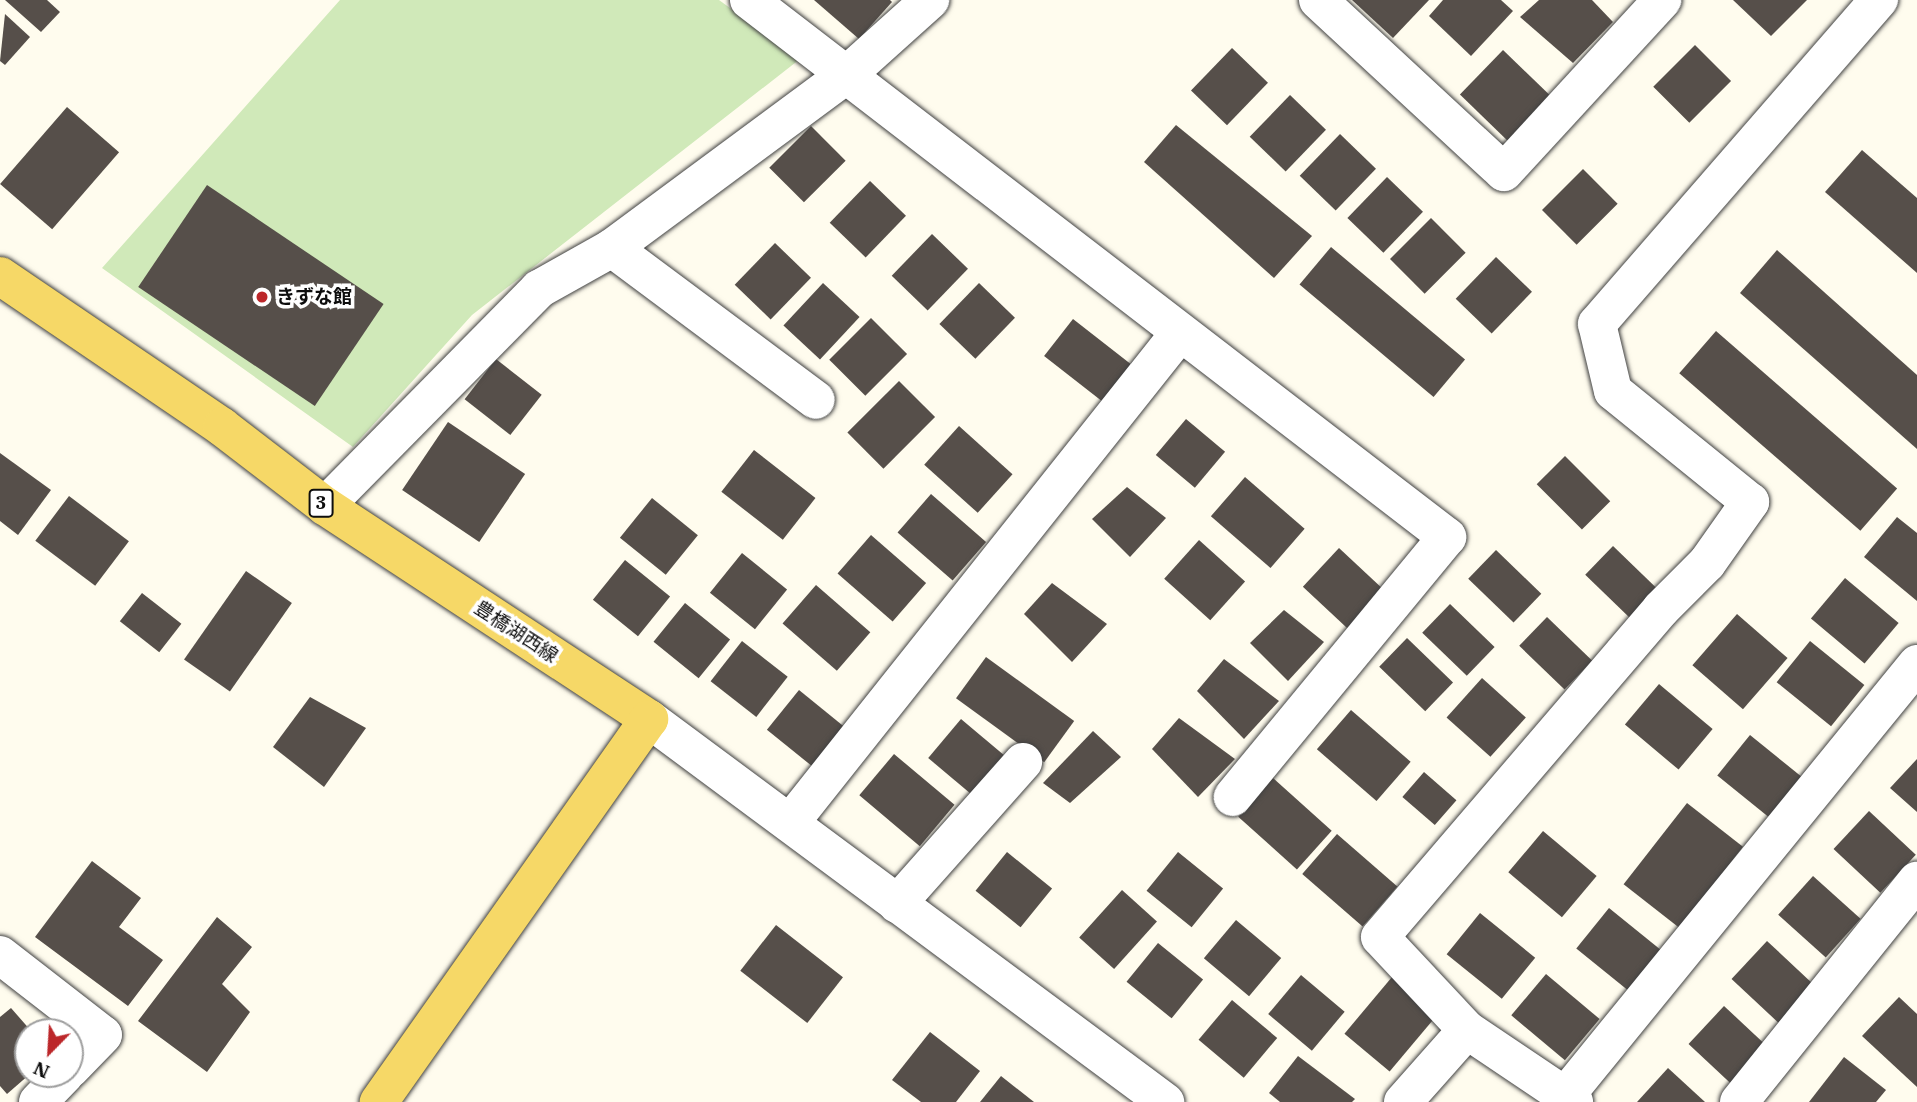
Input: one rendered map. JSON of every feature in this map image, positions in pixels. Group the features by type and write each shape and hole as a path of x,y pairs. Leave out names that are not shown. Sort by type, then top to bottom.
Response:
{"main road":[{"name":"豊橋湖西線","path":"0,276 222,427 325,506 649,719"},
{"path":"379,1102 649,719"}],"street":[{"path":"749,0 850,72 1178,335 1447,537 1233,796"},
{"path":"325,506 539,289 612,247 850,72 930,0"},
{"path":"1318,0 1504,172 1662,0"},
{"path":"1879,0 1597,324 1613,391 1750,502 1707,563 1661,609 1380,937 1467,1030 1570,1098 1917,664"},
{"path":"612,247 816,400"},
{"path":"790,823 1178,335"},
{"path":"649,719 1165,1102"},
{"path":"897,904 1023,762"},
{"path":"1739,1102 1917,881"},
{"path":"0,955 81,1018"},
{"path":"84,1020 103,1035 84,1055"},
{"path":"1403,1102 1467,1030"},
{"path":"38,1102 52,1088"}],"green space":[{"path":"340,0 719,0 800,59 472,315 353,447 102,268"}],"building":[{"path":"5,0 47,0 60,12 41,32"},
{"path":"814,0 890,0 892,2 859,39"},
{"path":"1352,0 1429,0 1393,38"},
{"path":"1443,0 1501,0 1513,11 1471,56 1429,16"},
{"path":"1539,0 1592,0 1613,22 1573,63 1520,17"},
{"path":"1733,0 1807,0 1771,36"},
{"path":"5,14 30,37 5,65 0,61"},
{"path":"1695,45 1731,81 1689,123 1653,87"},
{"path":"1232,48 1268,83 1227,125 1191,90"},
{"path":"1503,50 1551,97 1508,141 1460,95"},
{"path":"1290,95 1326,130 1286,171 1250,137"},
{"path":"67,107 119,152 52,229 0,184"},
{"path":"1176,125 1312,236 1274,278 1144,162"},
{"path":"811,126 846,161 804,202 769,168"},
{"path":"1340,134 1376,169 1336,210 1300,176"},
{"path":"1862,150 1917,198 1917,273 1825,192"},
{"path":"1583,169 1618,204 1577,245 1542,210"},
{"path":"1387,177 1423,212 1383,253 1347,218"},
{"path":"870,181 906,216 866,257 830,223"},
{"name":"きずな館","path":"207,185 384,304 315,406 138,287"},
{"path":"1431,218 1466,253 1425,294 1390,259"},
{"path":"932,234 968,269 928,310 892,276"},
{"path":"775,243 811,278 771,319 735,285"},
{"path":"1331,247 1465,359 1434,397 1300,285"},
{"path":"1777,250 1917,375 1917,449 1740,293"},
{"path":"1496,257 1532,292 1492,333 1456,299"},
{"path":"823,283 860,317 820,360 783,325"},
{"path":"979,283 1015,318 975,359 939,324"},
{"path":"871,318 907,354 865,396 829,360"},
{"path":"1073,319 1140,371 1111,408 1044,356"},
{"path":"1716,331 1897,488 1860,531 1679,373"},
{"path":"496,359 542,395 510,435 465,399"},
{"path":"899,381 935,417 883,469 847,433"},
{"path":"1186,419 1225,452 1195,488 1156,455"},
{"path":"448,422 525,474 479,542 402,490"},
{"path":"959,426 1013,474 978,513 924,465"},
{"path":"754,450 815,498 783,540 721,492"},
{"path":"0,453 51,490 18,535 0,521"},
{"path":"1565,456 1610,501 1582,530 1537,484"},
{"path":"1245,477 1305,529 1271,568 1211,516"},
{"path":"1127,487 1166,518 1130,557 1092,519"},
{"path":"931,494 986,542 953,580 898,532"},
{"path":"69,496 129,541 95,586 35,541"},
{"path":"652,498 698,535 666,575 620,538"},
{"path":"1897,517 1917,533 1917,601 1864,557"},
{"path":"871,535 926,583 893,621 838,573"},
{"path":"1199,540 1245,581 1210,620 1164,579"},
{"path":"1613,546 1659,590 1631,619 1585,575"},
{"path":"1339,548 1385,591 1349,630 1303,587"},
{"path":"1496,550 1541,594 1514,623 1468,579"},
{"path":"742,553 787,590 755,629 710,593"},
{"path":"625,560 670,597 638,636 593,600"},
{"path":"246,571 292,603 230,692 184,659"},
{"path":"1845,578 1899,623 1865,664 1811,619"},
{"path":"1052,583 1107,624 1072,662 1024,614"},
{"path":"816,585 870,632 837,671 783,623"},
{"path":"142,593 181,624 159,652 120,621"},
{"path":"685,603 730,640 699,678 654,642"},
{"path":"1450,604 1495,647 1467,676 1422,633"},
{"path":"1284,610 1324,642 1288,681 1250,643"},
{"path":"1737,614 1788,658 1743,709 1692,665"},
{"path":"1547,617 1592,661 1565,690 1519,646"},
{"path":"1407,638 1453,682 1425,711 1379,667"},
{"path":"742,641 788,677 756,717 711,681"},
{"path":"1810,641 1864,685 1831,726 1777,682"},
{"path":"986,657 1074,721 1044,762 956,698"},
{"path":"1224,659 1279,701 1244,739 1197,691"},
{"path":"1482,678 1526,717 1490,757 1447,717"},
{"path":"1659,684 1713,729 1679,770 1625,725"},
{"path":"799,690 845,727 813,767 767,730"},
{"path":"310,697 366,728 324,787 273,747"},
{"path":"1351,710 1411,762 1377,801 1317,749"},
{"path":"1179,718 1235,759 1198,797 1152,749"},
{"path":"961,719 1006,757 973,796 928,758"},
{"path":"1093,731 1121,757 1070,803 1043,783"},
{"path":"1750,735 1804,779 1772,819 1717,775"},
{"path":"894,754 955,805 920,846 859,795"},
{"path":"1917,759 1917,812 1890,788"},
{"path":"1424,772 1456,800 1435,825 1402,797"},
{"path":"1273,778 1332,831 1297,870 1238,817"},
{"path":"1687,803 1743,847 1680,928 1624,884"},
{"path":"1869,811 1916,855 1880,893 1834,849"},
{"path":"1543,831 1597,876 1562,917 1508,872"},
{"path":"1337,834 1397,886 1363,926 1302,874"},
{"path":"1007,852 1052,889 1021,927 976,891"},
{"path":"1178,852 1223,889 1192,927 1147,891"},
{"path":"92,861 141,898 119,927 163,960 128,1006 35,937"},
{"path":"1813,876 1861,919 1826,957 1778,915"},
{"path":"1122,890 1157,921 1114,969 1079,938"},
{"path":"1609,908 1663,952 1631,992 1576,948"},
{"path":"1480,913 1535,958 1502,999 1447,954"},
{"path":"217,917 252,947 222,984 250,1012 207,1072 138,1021"},
{"path":"1236,920 1281,958 1249,996 1204,958"},
{"path":"776,925 843,977 807,1023 740,971"},
{"path":"1767,941 1814,985 1778,1023 1732,979"},
{"path":"1158,943 1203,980 1172,1018 1127,982"},
{"path":"1546,974 1600,1019 1565,1060 1511,1015"},
{"path":"1301,975 1345,1012 1312,1051 1268,1014"},
{"path":"1392,977 1437,1015 1390,1072 1344,1034"},
{"path":"1899,997 1917,1014 1917,1087 1862,1036"},
{"path":"1232,1000 1277,1038 1244,1078 1199,1040"},
{"path":"1724,1006 1771,1050 1735,1088 1689,1044"},
{"path":"11,1008 20,1018 14,1018 14,1088 7,1094 0,1086 0,1017"},
{"path":"930,1032 980,1071 956,1102 921,1102 892,1080"},
{"path":"1298,1056 1355,1099 1352,1102 1280,1102 1269,1093"},
{"path":"1844,1057 1886,1090 1876,1102 1809,1102"},
{"path":"1668,1068 1705,1102 1637,1102"},
{"path":"1001,1076 1034,1102 980,1102"}],"place":[{"name":"きずな館","path":"262,297"}]}
